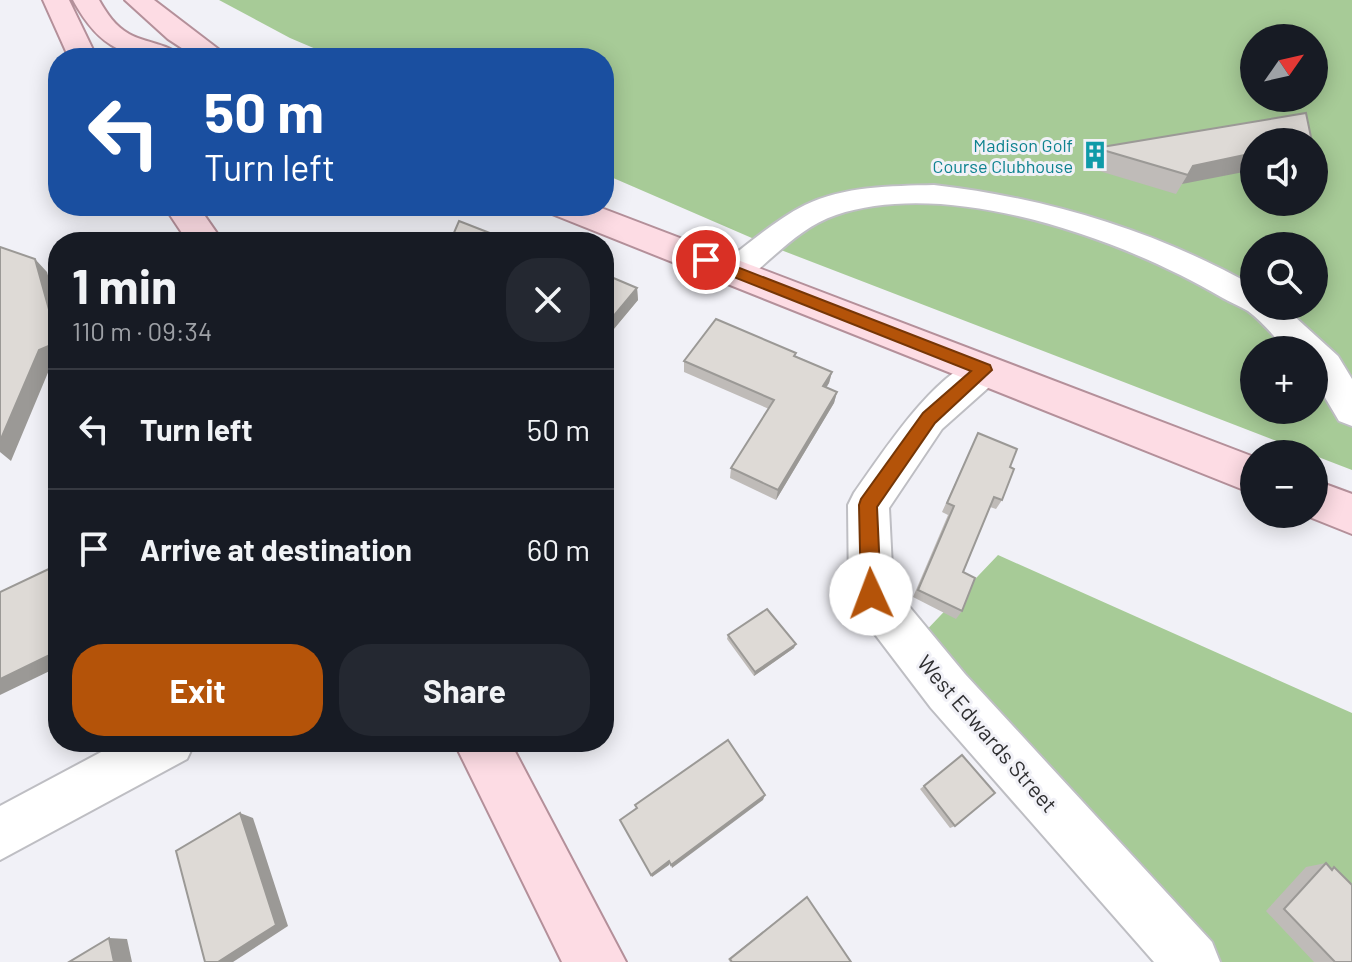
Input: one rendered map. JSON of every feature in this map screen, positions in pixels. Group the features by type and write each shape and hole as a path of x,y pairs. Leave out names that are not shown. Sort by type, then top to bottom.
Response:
{"main road":[{"path":"56,0 78,48"},
{"path":"86,0 98,25 129,48"},
{"path":"106,0 131,48"},
{"path":"138,0 201,48"},
{"path":"590,216 1240,471"},
{"path":"1328,505 1352,514"},
{"path":"486,752 595,962"}],"street":[{"path":"735,271 792,228 828,206 891,194 1002,203 1093,227 1214,276 1240,292"},
{"path":"1277,320 1294,336"},
{"name":"West Edwards Street","path":"984,370 929,418 868,505 871,594 948,691 1192,962"},
{"path":"1328,371 1352,411"},
{"path":"0,834 152,752"}],"green space":[{"path":"219,0 1352,0 1352,470 1328,461 1328,440 1274,440 768,245 614,178 614,48 314,48"},
{"path":"998,555 1352,713 1352,962 1152,962 900,658"}],"building":[{"path":"1306,113 1309,128 1240,128 1240,156 1193,166 1188,175 1096,148"},
{"path":"459,221 487,232 454,232"},
{"path":"0,247 35,259 48,306 48,346 39,350 0,441"},
{"path":"614,278 637,288 614,316"},
{"path":"716,319 832,372 823,386 837,392 778,490 731,468 774,400 684,361"},
{"path":"978,433 1017,449 1010,467 1014,469 1002,500 994,497 963,572 975,578 962,611 918,590 954,506 947,503"},
{"path":"48,569 48,656 0,679 0,592"},
{"path":"767,609 796,644 755,672 728,635"},
{"path":"728,740 765,795 671,865 669,861 651,875 620,820 637,808 635,805"},
{"path":"962,755 995,793 955,826 924,786"},
{"path":"240,813 276,925 218,962 205,962 176,851"},
{"path":"1326,863 1352,885 1352,962 1335,962 1284,909"},
{"path":"807,897 851,962 732,962 730,959"},
{"path":"109,938 114,962 69,962"}],"place":[{"name":"Madison Golf Course Clubhouse","path":"1095,155"}],"route":[{"path":"706,260 984,370 929,418 868,505 871,594"}]}
